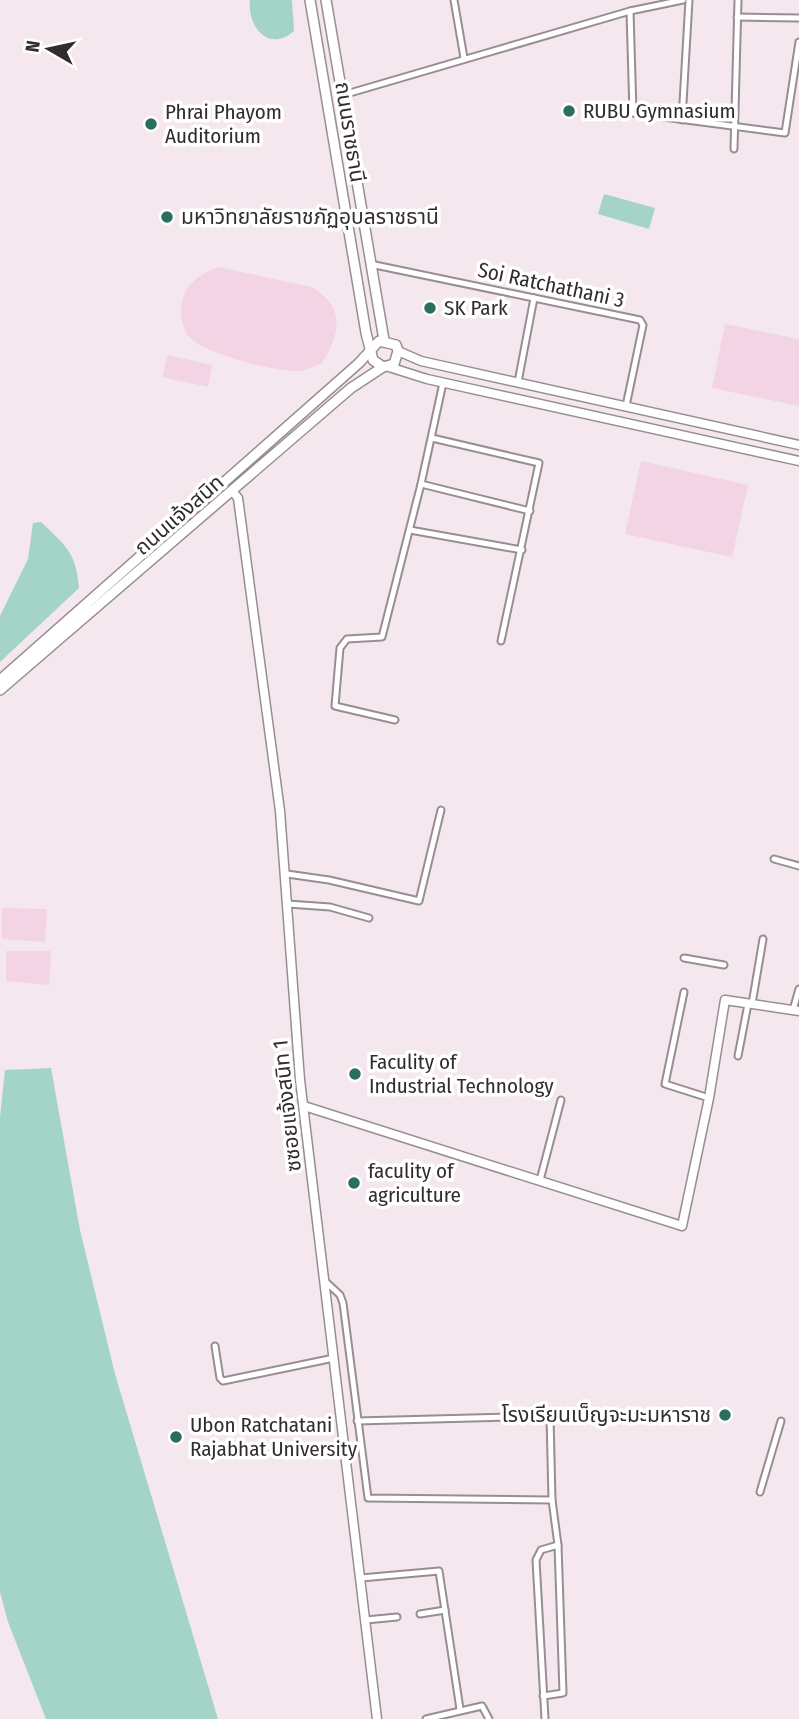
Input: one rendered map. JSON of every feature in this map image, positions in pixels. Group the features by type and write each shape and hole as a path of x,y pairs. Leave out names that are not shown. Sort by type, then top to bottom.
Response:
{"main road":[{"name":"ถนนราชธานี","path":"310,0 371,352"},
{"name":"ถนนราชธานี","path":"327,0 384,341"},
{"path":"354,264 369,264"},
{"path":"379,341 384,341 396,345 398,351 394,364 386,367 373,360 371,352 379,341"},
{"name":"ถนนแจ้งสนิท","path":"0,680 371,352"},
{"name":"ถนนแจ้งสนิท","path":"0,690 351,388 386,367"}],"street":[{"path":"454,0 464,58"},
{"path":"342,95 464,58 683,0"},
{"path":"682,120 689,0"},
{"path":"734,149 738,0"},
{"path":"630,12 633,113 785,133 799,42"},
{"path":"737,17 799,18"},
{"name":"Soi Ratchathani 3","path":"369,264 640,320 643,325 626,406"},
{"path":"518,382 534,298"},
{"path":"398,351 421,361 799,445"},
{"path":"386,367 443,383 799,461"},
{"path":"395,720 338,708 334,699 343,641 382,637 410,530 443,383"},
{"path":"591,416 594,399"},
{"path":"432,438 539,463 501,641"},
{"path":"421,484 530,511"},
{"name":"ซซอยแจ้งสนิท 1","path":"233,492 238,498 287,874 304,1106 377,1719"},
{"path":"410,530 522,550"},
{"path":"287,874 329,880 419,901 441,810"},
{"path":"774,859 799,866"},
{"path":"288,904 330,907 369,918"},
{"path":"738,1056 763,939"},
{"path":"684,958 724,965"},
{"path":"304,1106 682,1226 709,1098 725,1000 796,1011 799,989"},
{"path":"684,992 665,1084 709,1098"},
{"path":"540,1180 561,1100"},
{"path":"325,1281 340,1295 343,1303 368,1499 552,1500"},
{"path":"215,1346 220,1378 223,1381 334,1358"},
{"path":"357,1421 550,1416 563,1693 543,1696"},
{"path":"760,1492 781,1421"},
{"path":"545,1718 536,1560 541,1550 558,1545"},
{"path":"361,1578 439,1571 460,1709"},
{"path":"420,1614 445,1610"},
{"path":"366,1620 397,1617"},
{"path":"425,1719 482,1706 489,1719"}],"shaded area":[{"path":"250,0 292,0 294,31 276,39 262,34 252,19"},
{"path":"604,194 655,208 649,229 598,214"},
{"path":"218,267 312,287 323,295 335,312 336,331 322,363 300,371 273,368 209,350 190,338 182,317 184,296 190,284"},
{"path":"725,324 799,339 799,406 712,388"},
{"path":"168,355 212,365 208,387 162,377"},
{"path":"641,461 748,485 732,557 625,534"},
{"path":"41,522 68,550 78,576 79,588 0,662 0,616 28,559 33,523"},
{"path":"2,908 47,909 45,942 2,939"},
{"path":"6,951 51,951 49,985 6,981"},
{"path":"51,1068 80,1230 115,1374 218,1719 46,1719 8,1622 0,1592 0,1117 5,1070"}],"place":[{"name":"RUBU Gymnasium","path":"569,111"},
{"name":"Phrai Phayom Auditorium","path":"151,124"},
{"name":"มหาวิทยาลัยราชภัฏอุบลราชธานี","path":"167,217"},
{"name":"SK Park","path":"430,308"},
{"name":"Faculity of Industrial Technology","path":"355,1074"},
{"name":"faculity of agriculture","path":"354,1183"},
{"name":"โรงเรียนเบ็ญจะมะมหาราช","path":"725,1415"},
{"name":"Ubon Ratchatani Rajabhat University","path":"176,1437"}]}
